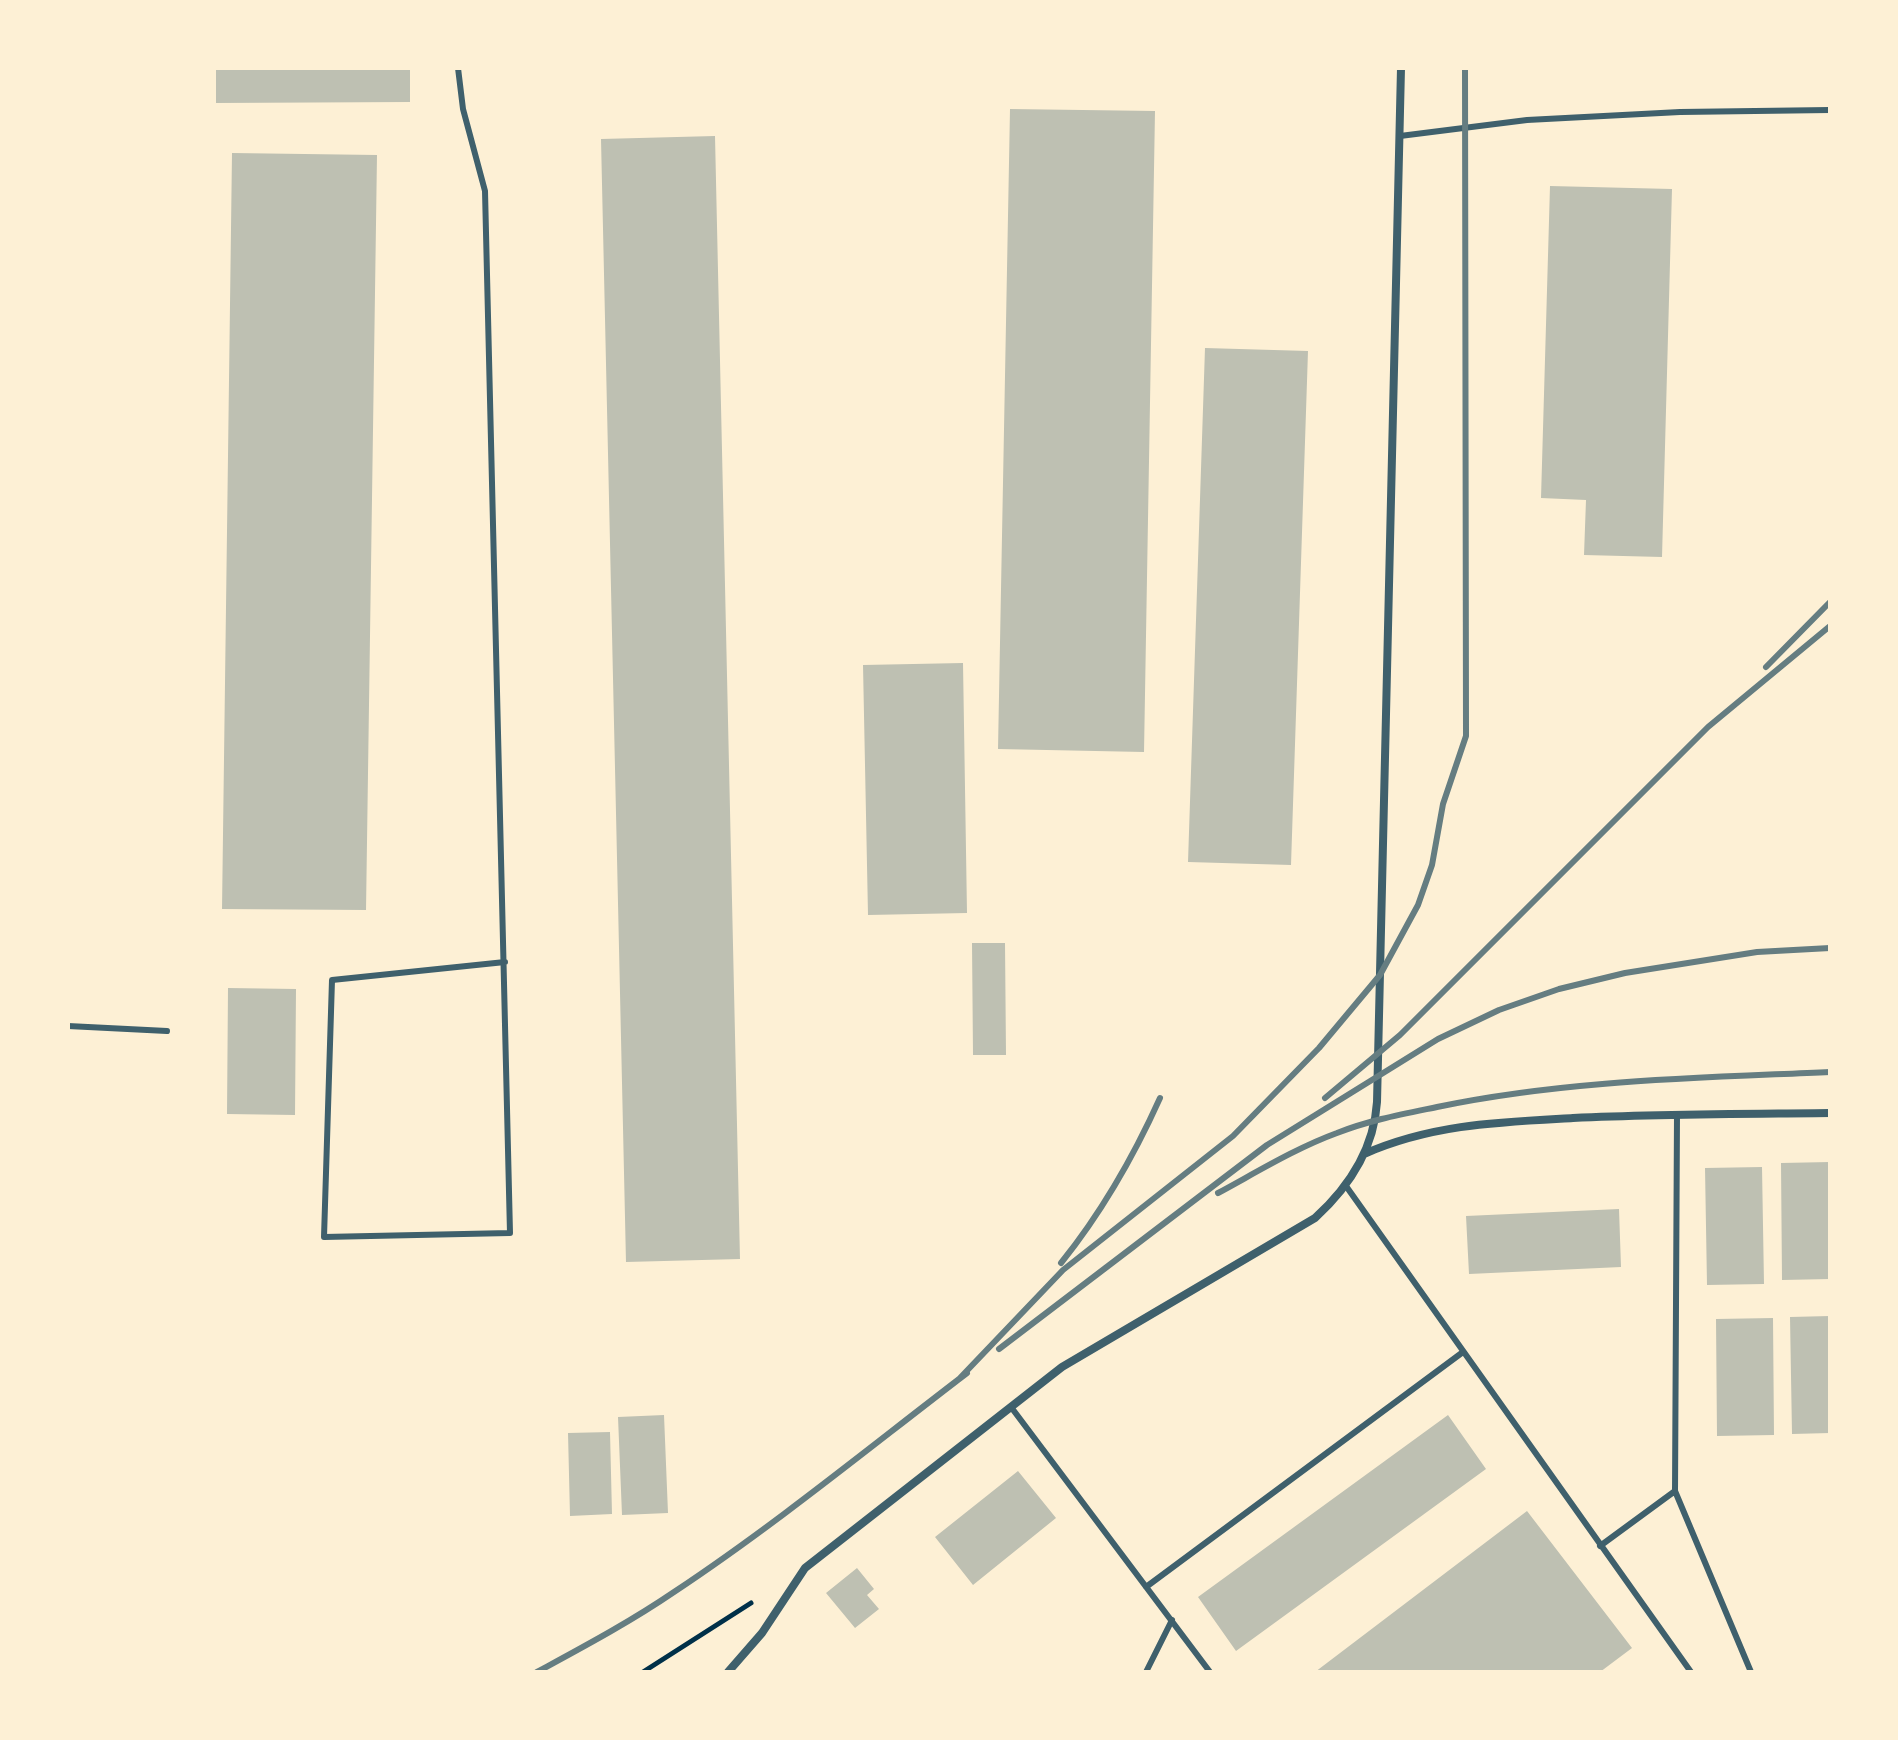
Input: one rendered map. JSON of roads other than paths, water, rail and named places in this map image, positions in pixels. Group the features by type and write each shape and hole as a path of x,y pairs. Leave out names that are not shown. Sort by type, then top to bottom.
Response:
{"street":[{"path":"728,1672 762,1633 805,1568 1062,1367 1315,1218 1337,1199 1364,1154 1376,1119 1377,1102 1401,68"},
{"path":"1364,1154 1422,1133 1523,1120 1830,1113"}],"lane":[{"path":"458,68 463,109 485,191 505,962 510,1233 324,1237 332,980 505,962"},
{"path":"1400,136 1527,120 1680,112 1830,110"},
{"path":"68,1026 167,1031"},
{"path":"1677,1115 1675,1491 1751,1672"},
{"path":"1346,1186 1691,1672"},
{"path":"1146,1587 1463,1352"},
{"path":"1011,1407 1210,1672"},
{"path":"1600,1546 1675,1491"},
{"path":"1146,1672 1172,1620"}],"railway":[{"path":"959,1379 1063,1270 1233,1136 1319,1048 1380,975 1418,905 1432,865 1443,804 1466,736 1465,68"},
{"path":"1766,667 1830,602"},
{"path":"1325,1098 1400,1035 1708,727 1830,626"},
{"path":"999,1349 1267,1145 1438,1039 1499,1010 1559,989 1625,973 1757,952 1830,948"},
{"path":"1218,1193 1292,1153 1337,1133 1437,1107 1583,1086 1830,1072"},
{"path":"1061,1263 1116,1184 1160,1098"},
{"path":"537,1672 640,1614 712,1566 967,1373"}]}
